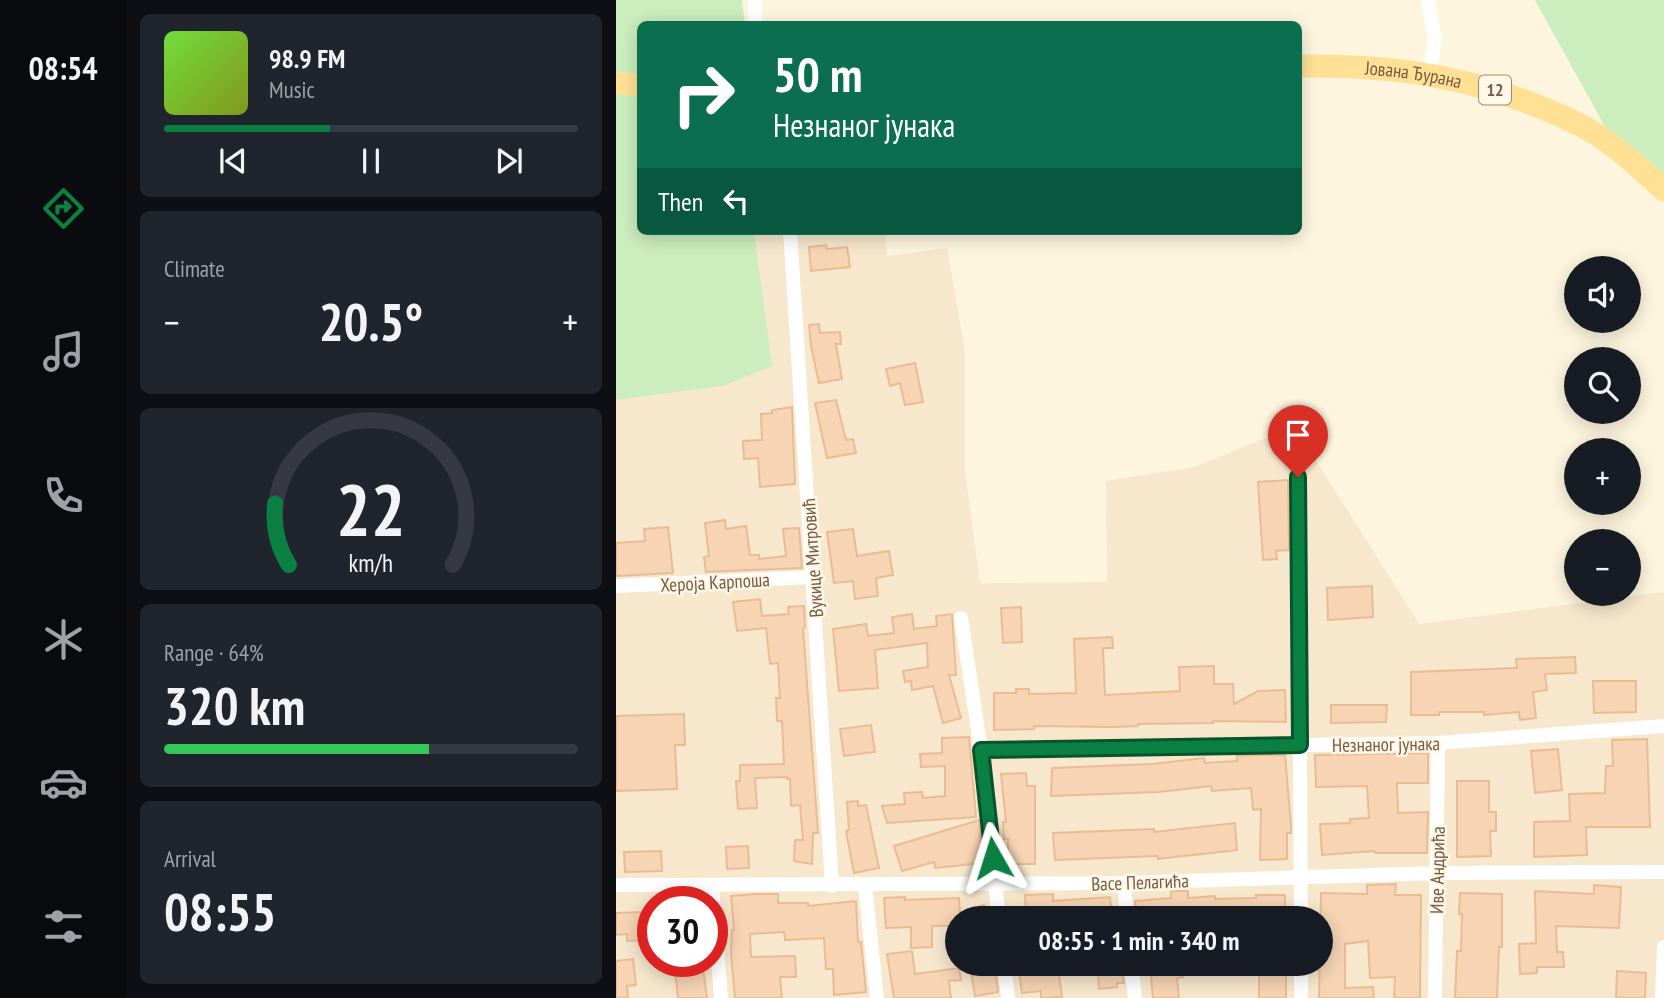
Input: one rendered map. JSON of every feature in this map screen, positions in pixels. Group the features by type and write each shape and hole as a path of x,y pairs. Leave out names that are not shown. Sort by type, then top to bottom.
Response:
{"main road":[{"name":"Јована Ђурана","path":"1302,66 1364,67 1430,73 1477,85 1552,111 1597,135 1664,190"},
{"path":"616,83 637,85"}],"street":[{"path":"755,0 755,21"},
{"path":"1428,0 1435,39 1430,73"},
{"name":"Вукице Митровић","path":"790,235 832,886"},
{"path":"1298,477 1301,906"},
{"name":"Хероја Карпоша","path":"616,586 814,577"},
{"path":"961,618 981,750 998,906"},
{"name":"Незнаног јунака","path":"981,750 1438,743 1664,726"},
{"name":"Иве Андрића","path":"1435,998 1438,743"},
{"name":"Васе Пелагића","path":"728,886 1124,883 1437,873 1664,872"},
{"path":"1124,883 1126,906"},
{"name":"Васе Пелагића","path":"616,885 712,886"},
{"path":"865,886 877,998"},
{"path":"1662,998 1664,947"},
{"path":"1005,976 1008,998"},
{"path":"1132,976 1135,998"},
{"path":"1301,976 1301,998"},
{"path":"720,977 722,998"}],"shaded area":[{"path":"754,235 885,235 887,256 947,248 965,351 965,472 980,583 1107,582 1106,481 1194,467 1268,437 1300,435 1419,624 1564,605 1641,606 1641,595 1664,592 1664,998 616,998 616,400 723,386 756,250"}],"green space":[{"path":"616,0 742,0 745,21 637,21 637,235 755,235 772,366 723,386 616,400"},
{"path":"1535,0 1664,0 1664,189 1614,143"}],"building":[{"path":"826,245 827,249 847,247 850,267 811,271 809,247"},
{"path":"819,324 820,333 840,332 841,344 836,344 842,379 819,383 809,325"},
{"path":"915,363 923,402 905,405 900,383 890,386 886,369"},
{"path":"836,400 846,440 853,439 856,453 827,458 815,403"},
{"path":"792,407 795,484 760,487 758,458 744,459 743,441 762,440 761,414"},
{"path":"1288,480 1289,550 1276,551 1277,559 1263,560 1258,482"},
{"path":"725,520 726,529 746,526 750,555 759,555 759,559 786,556 783,529 799,528 802,568 706,572 704,557 709,556 705,523"},
{"path":"668,527 673,573 616,576 616,543 645,541 644,529"},
{"path":"853,529 857,556 889,551 893,575 876,578 878,596 855,599 853,581 834,583 827,532"},
{"path":"1372,586 1373,617 1328,620 1327,588"},
{"path":"760,599 762,616 789,614 788,607 804,606 803,628 818,833 813,833 812,864 794,861 795,840 803,840 800,805 791,806 790,779 755,778 757,808 738,809 736,781 740,781 740,765 784,764 782,721 777,721 776,698 780,698 778,663 770,664 766,628 737,631 733,602"},
{"path":"1021,607 1022,642 1003,643 1001,608"},
{"path":"912,614 914,629 937,626 936,616 952,614 956,675 949,675 961,718 943,723 933,686 912,690 911,681 905,682 903,671 928,667 927,643 875,650 878,688 839,691 833,629 866,624 868,636 894,633 892,617"},
{"path":"1112,637 1113,648 1103,648 1105,695 1180,691 1179,667 1214,666 1214,684 1233,684 1234,704 1258,691 1285,690 1286,722 1213,721 1111,727 1034,726 1034,729 994,730 994,693 1016,693 1016,689 1029,689 1029,694 1076,693 1074,639"},
{"path":"1575,657 1576,673 1545,674 1547,690 1533,692 1536,718 1520,720 1519,712 1484,715 1484,712 1439,712 1439,715 1411,715 1411,672 1517,668 1516,659"},
{"path":"1593,681 1636,681 1636,712 1594,713"},
{"path":"1331,705 1387,705 1386,722 1331,723"},
{"path":"684,714 685,745 675,745 677,789 616,791 616,716"},
{"path":"871,725 875,752 844,756 840,729"},
{"path":"969,737 976,817 887,823 882,806 905,804 904,793 922,792 923,798 945,796 945,766 921,767 920,754 942,753 942,738"},
{"path":"1647,739 1650,827 1586,827 1587,855 1534,857 1534,822 1570,821 1569,794 1605,793 1606,766 1613,766 1612,740"},
{"path":"1558,749 1562,790 1535,793 1531,751"},
{"path":"1428,753 1428,783 1397,783 1398,813 1428,812 1427,853 1374,851 1322,855 1320,824 1350,823 1350,819 1369,818 1367,786 1316,787 1315,755"},
{"path":"1285,755 1291,826 1291,833 1287,833 1287,859 1260,860 1261,809 1253,810 1251,788 1212,791 1211,786 1159,792 1051,796 1052,768 1152,764 1204,758 1205,763 1237,761 1237,756"},
{"path":"1026,773 1027,786 1035,786 1035,864 1008,864 1001,774"},
{"path":"1457,781 1489,781 1489,812 1496,812 1496,831 1490,831 1491,856 1457,857"},
{"path":"858,801 858,806 866,805 879,868 854,873 846,831 849,830 847,802"},
{"path":"979,820 983,863 935,868 934,862 902,871 894,846"},
{"path":"1235,823 1237,850 1158,859 1158,856 1055,860 1053,833 1154,829 1154,832"},
{"path":"748,846 749,868 727,869 726,847"},
{"path":"661,851 662,871 625,872 624,852"},
{"path":"1396,884 1395,895 1421,895 1420,998 1394,998 1395,977 1370,978 1368,941 1345,944 1345,988 1373,987 1374,998 1319,998 1319,976 1333,976 1333,906 1321,906 1321,893 1367,894 1367,885"},
{"path":"1594,885 1621,887 1619,928 1556,926 1557,952 1563,952 1564,967 1537,967 1537,973 1520,974 1519,944 1536,943 1535,891 1594,894"},
{"path":"1171,891 1188,891 1188,898 1215,896 1215,899 1285,895 1285,906 1136,906 1135,901 1171,898"},
{"path":"1460,893 1502,894 1502,947 1499,947 1497,998 1455,998 1457,951 1461,951"},
{"path":"778,894 778,903 808,903 808,906 856,901 858,942 861,942 866,992 834,995 833,969 826,969 824,938 785,940 784,932 750,934 751,957 795,956 796,977 780,977 782,998 735,998 731,954 734,930 731,896"},
{"path":"1053,894 1053,901 1110,897 1111,906 1025,906 1025,895"},
{"path":"884,898 959,898 960,906 945,906 945,926 932,926 932,947 911,948 911,927 886,928"},
{"path":"637,912 637,940 627,941 627,934 616,935 616,913"},
{"path":"912,951 915,974 945,970 945,976 960,976 961,980 949,981 951,998 894,998 887,954"},
{"path":"633,959 636,985 627,986 628,998 616,998 616,961"},
{"path":"1617,971 1646,973 1645,998 1616,998"},
{"path":"972,976 996,976 998,992 975,996"},
{"path":"1020,976 1059,976 1062,997 1041,998 1041,991 1022,993"},
{"path":"1098,976 1123,976 1124,983 1117,983 1117,987 1099,989"},
{"path":"1151,976 1183,976 1177,978 1179,998 1153,998"},
{"path":"1259,976 1286,976 1286,998 1259,998"},
{"path":"676,977 704,977 707,998 678,998"}],"route":[{"path":"993,858 981,750 1300,745 1298,477"}]}
